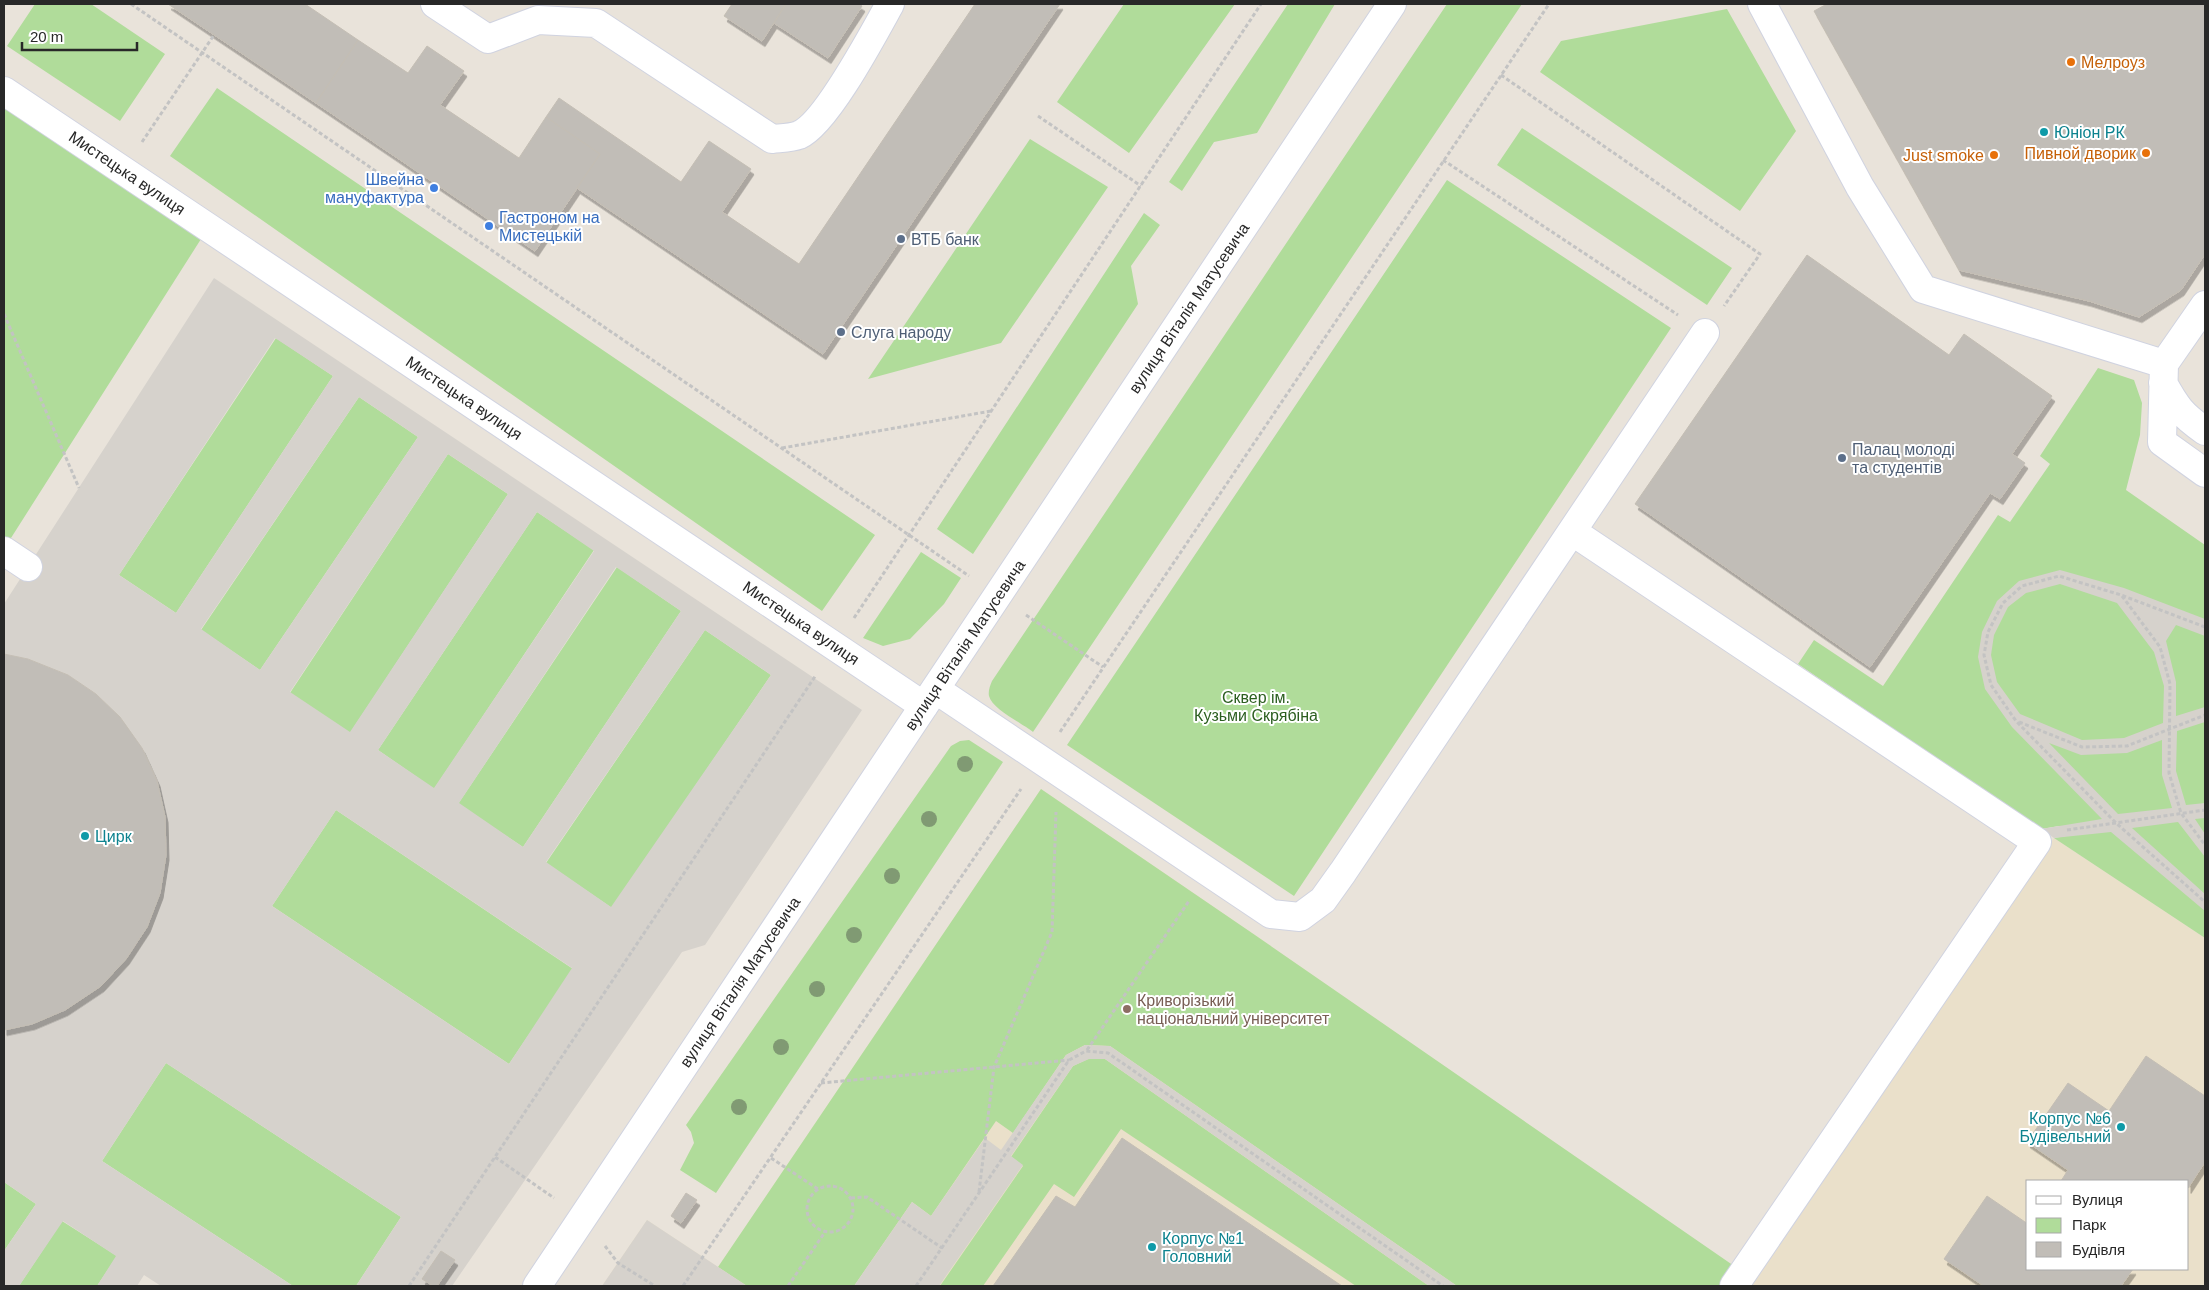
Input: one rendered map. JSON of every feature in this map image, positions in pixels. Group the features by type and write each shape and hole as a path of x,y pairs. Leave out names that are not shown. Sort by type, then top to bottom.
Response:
{"street":[{"path":"435,4 488,39 538,20 596,23 772,139 800,134 822,114 862,56 890,4"},
{"name":"вулиця Віталія Матусевича","path":"537,1286 1392,4"},
{"path":"1762,4 1860,187 1923,290 2163,373 2175,404 2185,417 2205,431"},
{"name":"Мистецька вулиця","path":"4,91 835,646 1052,766 1271,914 1300,917 1323,900 1573,532 1705,333"},
{"path":"2205,305 2163,373 2162,442 2205,473"},
{"path":"1573,532 2037,842 1734,1286"},
{"path":"4,551 28,567"}],"path":[{"path":"132,4 1102,667"},
{"path":"409,1286 1261,4"},
{"path":"683,1286 821,1083 1052,766 1102,667 1549,4"},
{"path":"123,171 214,35"},
{"path":"1443,160 1705,333 1760,254 1501,75"},
{"path":"1038,116 1141,186"},
{"path":"4,314 79,488"},
{"path":"782,448 992,411"},
{"path":"2205,627 2121,595 2059,576 2022,586 2003,603 1988,632 1984,655 1991,685 2016,721 2116,823 2205,902"},
{"path":"2121,595 2160,647 2170,684 2169,772 2181,814 2205,845"},
{"path":"2016,721 2082,747 2127,746 2170,727 2205,715"},
{"path":"979,1193 994,1067 1052,932 1056,801 1052,766"},
{"path":"2037,842 2053,832 2205,810"},
{"path":"821,1083 1069,1060 1086,1051 1210,872"},
{"path":"1086,1051 1108,1053 1443,1286"},
{"path":"916,1286 1069,1060"},
{"path":"771,1158 818,1189"},
{"path":"833,1186 847,1192 851,1198 854,1205 851,1220 840,1230 825,1232 812,1224 807,1209 808,1202 818,1189 833,1186"},
{"path":"851,1198 867,1197 942,1248"},
{"path":"788,1286 825,1232"}],"shaded area":[{"path":"214,278 862,710 705,945 682,952 452,1286 356,1286 401,1217 166,1063 102,1161 293,1286 161,1286 144,1275 137,1286 97,1286 116,1256 63,1221 19,1286 4,1286 4,1251 36,1204 4,1182 4,1030 32,1024 120,717 96,694 68,675 28,659 4,654 4,604","holes":["275,338 333,376 176,613 119,575","359,397 418,437 260,670 201,629","448,454 508,494 350,732 290,692","537,512 594,551 434,788 378,750","616,567 681,611 523,847 459,803","705,630 771,675 611,907 546,862","336,810 572,968 509,1064 272,906"]},
{"path":"2060,570 2124,588 2205,619 2205,636 2176,625 2166,641 2176,682 2176,716 2205,707 2205,722 2177,731 2176,771 2186,805 2205,803 2205,818 2195,819 2205,834 2205,857 2178,822 2132,828 2205,894 2205,911 2111,832 2054,838 2041,829 2102,819 2012,727 1985,689 1978,657 1982,632 1997,601 2019,581","holes":["2060,584 2117,603 2154,652 2164,686 2163,723 2124,738 2082,740 2020,714 1997,682 1991,655 1994,635 2008,607 2026,593","2162,740 2162,775 2172,808 2118,814 2049,743 2081,755 2127,753"]},
{"name":"Криворізький національний університет","path":"1041,789 1749,1277 2054,838 2205,938 2205,1286 602,1286 647,1220 718,1267"},
{"path":"1085,1045 1110,1046 1457,1286 1429,1286 1105,1059 1089,1059 1073,1066 1011,1156 1023,1165 939,1286 854,1286 912,1202 931,1216 985,1138 1001,1150 1066,1055"},
{"path":"647,1220 703,1257 747,1286 602,1286"}],"green space":[{"path":"35,4 91,4 165,54 120,121 7,46"},
{"path":"1124,4 1235,4 1129,153 1057,102"},
{"path":"1288,4 1335,4 1257,133 1214,142 1182,191 1169,182"},
{"path":"1447,4 1522,4 1033,732 1002,711 991,701 989,692 992,681"},
{"path":"1727,9 1796,131 1740,211 1540,72 1561,41"},
{"path":"217,88 875,535 822,611 170,156"},
{"path":"4,91 208,228 4,549"},
{"path":"1522,128 1732,268 1707,305 1497,165"},
{"path":"1030,139 1108,187 1001,343 868,379"},
{"name":"Сквер ім. Кузьми Скрябіна","path":"1447,180 1671,328 1294,896 1067,745"},
{"path":"1144,213 1160,225 1131,266 1138,304 973,554 937,529"},
{"path":"276,338 333,376 176,613 119,575"},
{"path":"2098,368 2134,380 2142,403 2140,435 2126,490 2205,545 2205,938 2054,838 2072,835 2059,826 2041,829 1798,664 1814,640 1883,686 1998,515 2010,522 2050,464 2040,456"},
{"path":"359,397 418,437 260,670 201,630"},
{"path":"448,454 508,494 350,733 290,693"},
{"path":"537,512 594,550 434,789 378,750"},
{"path":"921,552 961,578 944,604 910,639 883,646 863,638"},
{"path":"617,567 681,611 523,847 458,804"},
{"path":"705,630 771,675 612,908 546,863"},
{"path":"969,740 1003,762 716,1193 680,1170 694,1143 691,1132 686,1125 951,746 960,741"},
{"path":"1041,789 1737,1268 1725,1286 1457,1286 1110,1046 1085,1045 1066,1055 1013,1133 996,1121 931,1216 912,1202 854,1286 747,1286 718,1267"},
{"path":"336,810 573,969 509,1064 272,906"},
{"path":"1088,1059 1105,1059 1429,1286 1356,1286 1121,1129 1074,1197 1054,1184 983,1286 940,1286 1023,1166 1011,1157 1073,1066"},
{"path":"166,1063 401,1217 356,1286 293,1286 102,1161"},
{"path":"4,1182 36,1204 4,1251"},
{"path":"62,1221 117,1256 97,1286 19,1286"}],"building":[{"path":"168,4 305,4 358,40 316,103"},
{"path":"732,4 786,4 762,41 724,16"},
{"path":"786,4 859,4 862,6 828,58 774,23"},
{"path":"975,4 1060,4 823,354 577,188 600,154 546,117 559,98 681,182 709,141 751,169 722,212 799,264"},
{"name":"Юніон РК","path":"1827,4 2205,4 2205,254 2181,290 2139,317 2089,301 1959,270 1814,11"},
{"path":"358,40 408,73 427,46 464,71 440,105 519,158 546,117 600,154 535,251 316,103"},
{"name":"Палац молоді та студентів","path":"1807,255 1949,355 1964,334 2052,396 2012,454 2025,463 2000,499 1990,493 1870,667 1635,504"},
{"name":"Цирк","path":"4,654 28,659 68,675 96,694 120,717 142,748 157,781 165,817 166,855 160,893 147,927 126,959 101,986 65,1010 32,1024 4,1030"},
{"name":"Корпус №6 Будівельний","path":"2146,1056 2205,1096 2205,1162 2189,1186 2189,1180 2062,1180 2068,1170 2027,1142 2068,1083 2109,1111"},
{"name":"Корпус №1 Головний","path":"1122,1138 1342,1286 993,1286 1056,1196 1075,1207"},
{"path":"686,1193 697,1200 681,1223 671,1216"},
{"path":"1987,1196 2026,1223 2026,1270 2132,1270 2121,1286 1984,1286 1944,1259"},
{"path":"441,1251 455,1260 437,1286 433,1286 422,1279"}],"place":[{"name":"Мелроуз","path":"2071,62"},
{"name":"Юніон РК","path":"2044,132"},
{"name":"Пивной дворик","path":"2146,153"},
{"name":"Just smoke","path":"1994,155"},
{"name":"Швейна мануфактура","path":"434,188"},
{"name":"Гастроном на Мистецькій","path":"489,226"},
{"name":"ВТБ банк","path":"901,239"},
{"name":"Слуга народу","path":"841,332"},
{"name":"Палац молоді та студентів","path":"1842,458"},
{"name":"Цирк","path":"85,836"},
{"name":"Криворізький національний університет","path":"1127,1009"},
{"name":"Корпус №6 Будівельний","path":"2121,1127"},
{"name":"Корпус №1 Головний","path":"1152,1247"}]}
